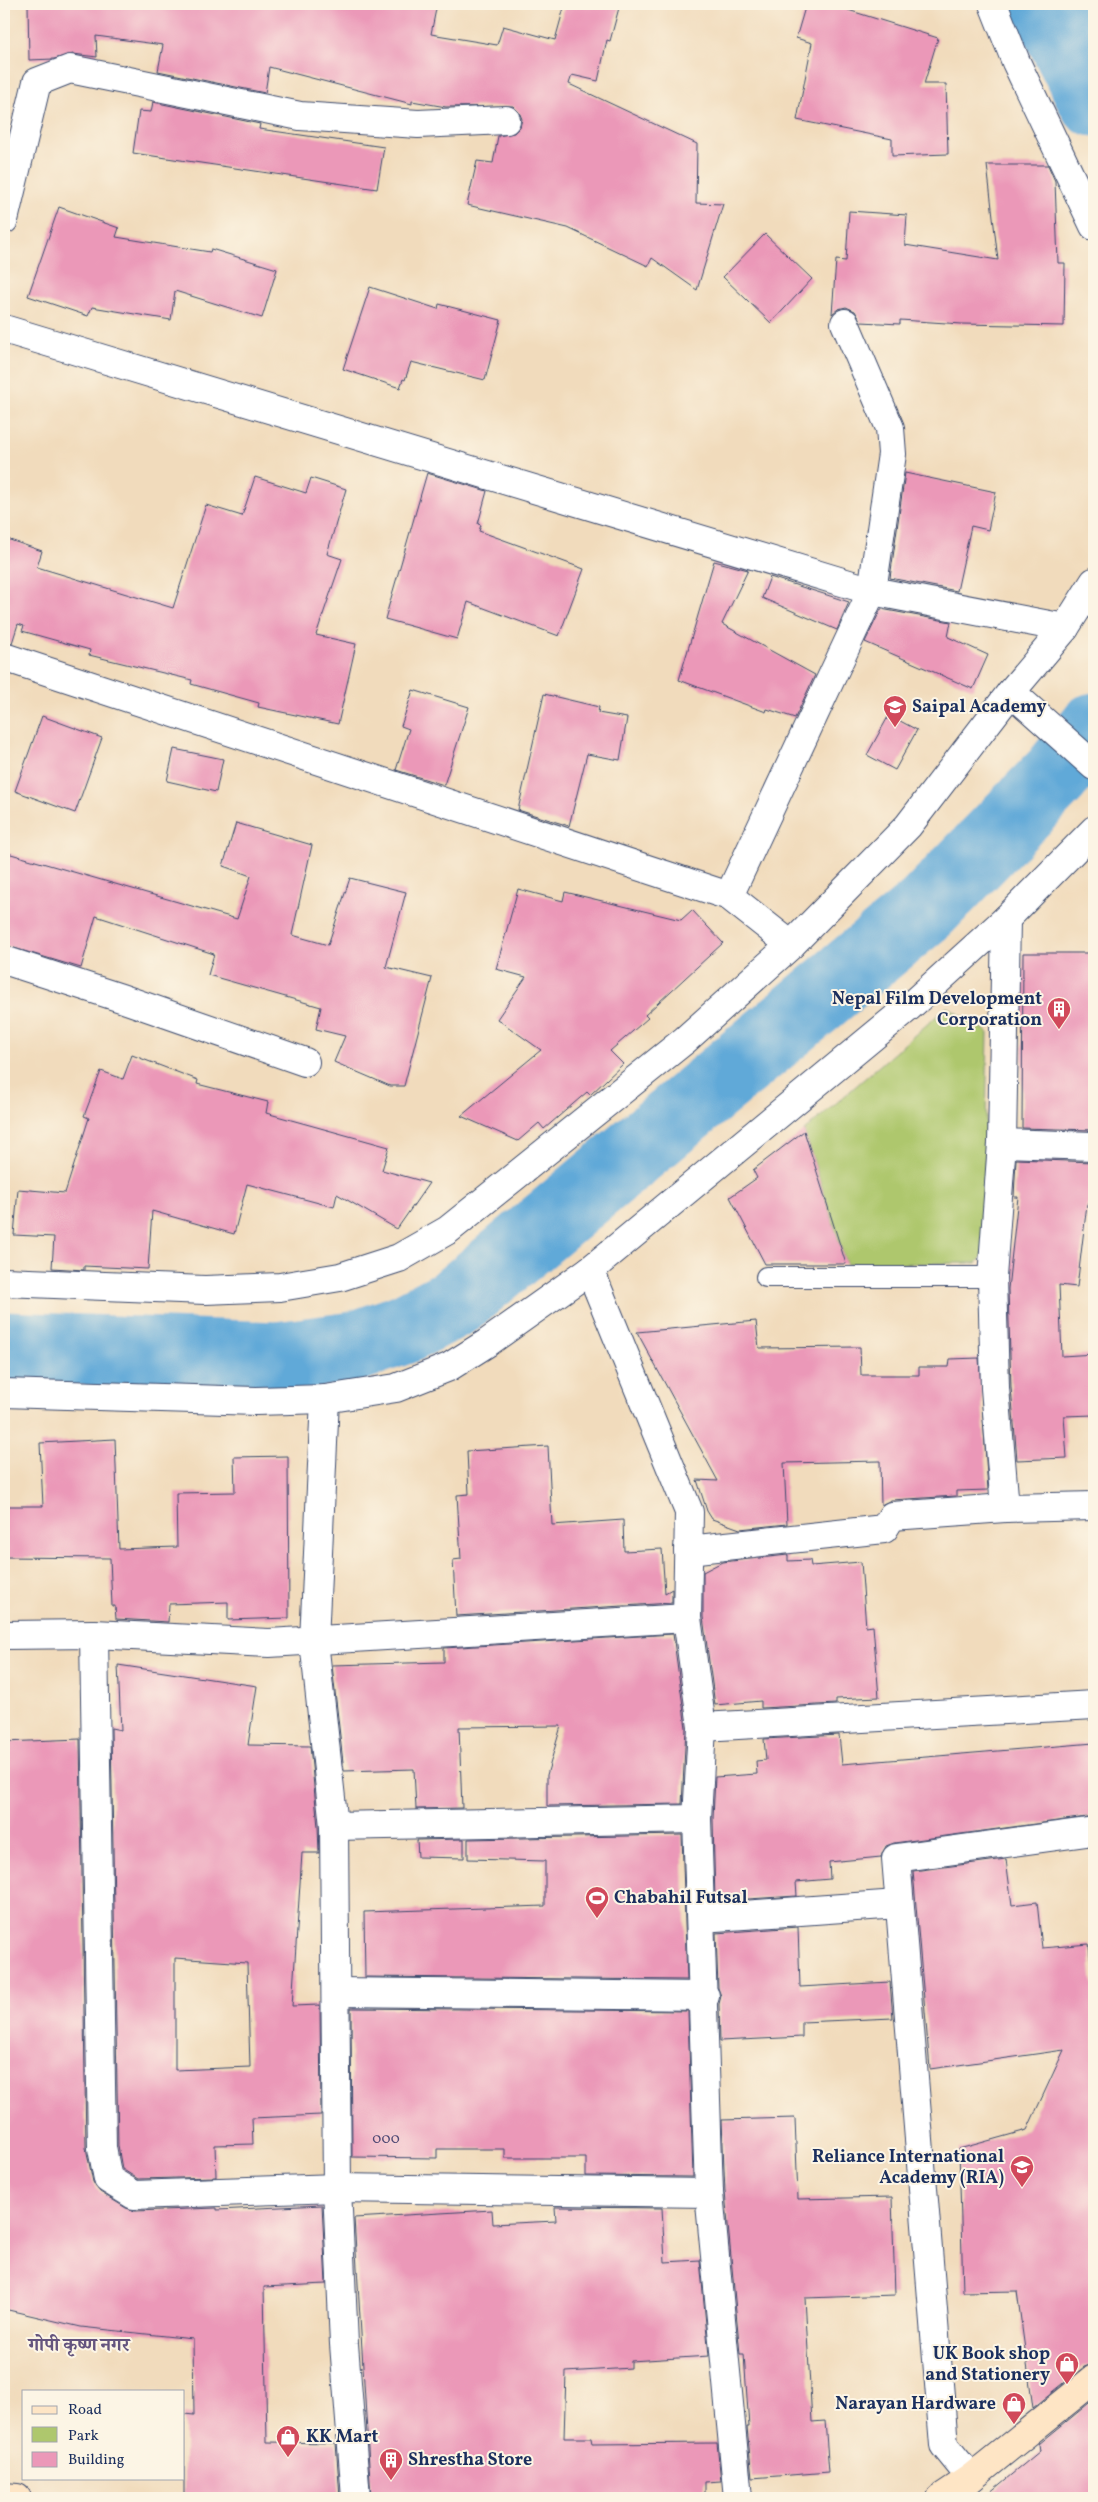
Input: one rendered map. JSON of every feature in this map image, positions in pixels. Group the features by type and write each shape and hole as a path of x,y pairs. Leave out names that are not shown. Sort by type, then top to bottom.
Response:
{"main road":[{"path":"942,2498 971,2478 1094,2379"},
{"path":"4,2497 17,2498"}],"street":[{"path":"993,4 1016,62 1094,226"},
{"path":"4,220 37,82 70,68 300,116 418,124 506,120"},
{"path":"728,896 872,591 892,454 890,428 845,323"},
{"path":"4,329 872,591 1065,628"},
{"path":"4,1282 205,1290 280,1287 340,1277 400,1258 448,1230 685,1040 791,946 908,826 1011,692 1065,628 1094,582"},
{"path":"6,664 728,896 791,946"},
{"path":"1011,692 1094,766"},
{"path":"4,1394 256,1401 325,1399 396,1388 449,1367 487,1343 590,1270 909,1007 1006,919 1083,854 1094,830"},
{"path":"1005,1508 995,1388 992,1277 1002,1143 1006,919"},
{"path":"4,960 131,1001 305,1062"},
{"path":"1002,1143 1094,1146"},
{"path":"590,1270 689,1512 687,1618 702,1727 697,1819 705,1996 709,2193 738,2498"},
{"path":"325,1399 314,1641 334,1826 337,2188 344,2344 356,2498"},
{"path":"688,1550 884,1529 892,1516 1005,1508 1094,1506"},
{"path":"4,1636 94,1634 269,1643 687,1618"},
{"path":"94,1634 102,2148 108,2179 134,2195 337,2188 709,2193"},
{"path":"702,1727 1094,1705"},
{"path":"334,1826 697,1819"},
{"path":"971,2478 944,2445 898,1904 896,1858 1094,1830"},
{"path":"701,1918 898,1904"},
{"path":"336,1992 705,1996"}],"lane":[{"path":"766,1277 992,1277"}],"green space":[{"path":"947,1007 988,1032 983,1256 977,1263 846,1264 804,1131"}],"building":[{"path":"28,4 437,4 431,34 497,45 503,26 555,40 565,4 620,4 610,41 607,40 598,81 572,75 569,84 697,144 696,203 723,204 697,290 652,258 648,266 568,228 467,205 477,161 493,163 498,136 514,133 520,127 522,119 519,112 513,106 446,107 412,101 412,104 269,67 265,93 158,71 163,45 96,36 97,57 73,54 54,59 29,60"},
{"path":"806,4 850,4 848,10 938,38 924,84 946,84 948,154 892,156 892,139 797,120 812,43 796,38"},
{"path":"153,102 260,124 259,129 384,147 377,189 133,153 139,111 151,112"},
{"path":"987,165 1048,165 1055,181 1058,263 1065,263 1064,326 962,324 900,320 900,324 861,322 855,311 846,307 838,309 832,314 836,260 846,261 849,211 907,215 905,245 998,260"},
{"path":"59,207 119,228 116,237 210,252 211,249 277,269 262,318 175,291 171,320 92,307 88,316 28,296"},
{"path":"765,234 812,279 771,323 723,277"},
{"path":"370,287 438,309 439,304 501,320 485,380 411,362 400,388 343,369"},
{"path":"427,473 487,491 478,524 481,525 479,531 584,569 559,636 468,602 457,639 385,619"},
{"path":"905,473 996,492 988,530 971,526 957,591 890,578"},
{"path":"255,477 306,493 311,478 346,489 327,554 342,559 316,635 356,644 338,724 258,707 259,703 191,684 192,680 89,655 90,650 22,631 24,626 18,624 12,643 4,642 4,538 42,551 37,567 173,608 206,505 242,516"},
{"path":"714,561 748,570 722,624 815,675 795,718 767,709 766,712 679,680"},
{"path":"770,577 849,602 837,630 762,598"},
{"path":"881,609 951,622 948,637 988,655 973,689 865,642"},
{"path":"413,690 469,707 444,785 396,770 409,729 401,726"},
{"path":"544,694 599,707 598,713 627,718 620,760 587,754 569,826 518,810"},
{"path":"889,715 917,730 895,770 867,755"},
{"path":"42,716 102,738 75,813 15,791"},
{"path":"174,749 223,759 216,792 167,781"},
{"path":"236,823 312,845 292,935 328,945 350,878 406,892 386,967 432,978 404,1086 390,1086 334,1062 345,1036 316,1029 321,1007 208,975 214,954 96,916 81,968 4,945 4,852 237,919 251,876 223,866"},
{"path":"518,889 563,901 565,892 681,920 692,910 723,943 645,1015 648,1018 610,1051 623,1064 590,1095 587,1092 544,1129 539,1123 518,1141 461,1116 541,1050 497,1019 526,977 496,969"},
{"name":"Nepal Film Development Corporation","path":"1023,953 1094,953 1094,1130 1022,1128"},
{"path":"132,1055 198,1080 197,1084 268,1102 266,1113 389,1147 382,1170 429,1183 397,1229 337,1194 334,1207 247,1184 234,1234 152,1211 148,1269 84,1266 84,1270 52,1268 54,1237 14,1235 18,1189 65,1193 89,1118 84,1116 101,1071 123,1079"},
{"path":"804,1131 846,1264 765,1264 730,1197 757,1178 753,1170"},
{"path":"1016,1159 1093,1162 1094,1204 1087,1204 1077,1287 1059,1285 1062,1356 1094,1354 1094,1415 1064,1416 1067,1458 1017,1460 1011,1387 1008,1289 1018,1197 1014,1197"},
{"path":"756,1321 759,1348 860,1347 861,1375 919,1375 919,1367 949,1367 950,1359 979,1358 988,1490 956,1491 956,1496 891,1500 881,1505 880,1461 784,1463 787,1524 740,1529 712,1519 707,1511 697,1480 718,1481 637,1332"},
{"path":"115,1439 119,1549 177,1547 176,1493 235,1492 234,1457 288,1456 289,1618 228,1620 228,1602 169,1604 168,1622 116,1619 115,1606 112,1606 110,1558 4,1557 4,1506 43,1506 40,1443"},
{"path":"548,1446 552,1525 623,1520 624,1551 662,1549 665,1593 672,1589 672,1603 456,1616 453,1560 461,1559 457,1495 469,1494 467,1451"},
{"path":"788,1555 788,1561 810,1560 811,1566 861,1562 866,1627 873,1626 879,1697 836,1699 836,1704 761,1708 761,1701 715,1705 703,1617 703,1572 722,1562"},
{"path":"673,1634 686,1728 682,1804 547,1806 547,1775 561,1726 459,1727 462,1808 416,1809 414,1769 344,1771 332,1665 444,1662 444,1648"},
{"path":"118,1665 257,1686 248,1745 310,1746 319,1853 302,1853 292,2006 320,2005 321,2115 252,2118 253,2144 215,2145 216,2177 138,2179 122,2169 118,2146 111,1728 121,1730","holes":["175,1958 247,1963 250,2067 175,2070"]},
{"path":"839,1735 842,1764 1094,1743 1094,1816 894,1843 886,1846 881,1857 829,1862 830,1879 796,1882 797,1896 715,1901 713,1819 715,1777 757,1774 756,1761 766,1760 764,1739"},
{"path":"80,1739 86,2148 93,2182 100,2192 126,2208 135,2211 217,2208 217,2210 322,2205 326,2284 264,2287 267,2442 336,2443 340,2498 184,2498 185,2414 194,2415 193,2339 81,2327 4,2309 4,1742"},
{"path":"682,1835 687,1980 365,1977 364,1912 545,1906 545,1861 468,1859 468,1839"},
{"path":"464,1839 464,1858 418,1857 417,1840"},
{"path":"1006,1859 1012,1905 1037,1902 1042,1948 1089,1944 1093,1987 1094,1984 1094,2364 1084,2367 1033,2408 1017,2291 963,2292 959,2149 1027,2130 1064,2050 930,2069 913,1871"},
{"path":"798,1927 800,1987 890,1982 893,2018 802,2022 802,2037 720,2041 719,2004 721,1996 718,1988 716,1933"},
{"path":"351,2008 688,2011 693,2177 586,2176 586,2158 505,2158 505,2149 437,2149 437,2158 352,2157"},
{"path":"795,2118 798,2199 892,2197 895,2295 805,2298 812,2422 825,2421 829,2472 752,2478 747,2427 749,2427 744,2354 740,2354 725,2192 722,2120"},
{"path":"555,2207 662,2208 665,2262 700,2260 709,2356 631,2361 631,2368 566,2372 564,2438 591,2438 592,2444 717,2443 721,2481 705,2482 705,2498 371,2498 354,2218 492,2210 493,2224 556,2221"},
{"path":"1094,2399 1094,2498 983,2498 1040,2451 1039,2444"}],"waterway":[{"path":"1047,4 1052,18 1094,101"},
{"path":"4,1347 277,1357 354,1347 406,1328 455,1302 927,908 1056,775 1094,728"}],"place":[{"name":"Saipal Academy","path":"895,728"},
{"name":"Nepal Film Development Corporation","path":"1059,1030"},
{"name":"Chabahil Futsal","path":"597,1919"},
{"name":"Reliance International Academy (RIA)","path":"1022,2188"},
{"name":"UK Book shop and Stationery","path":"1067,2385"},
{"name":"Narayan Hardware","path":"1014,2425"},
{"name":"KK Mart","path":"288,2458"},
{"name":"Shrestha Store","path":"391,2481"}],"district":[{"name":"गोपी कृष्ण नगर","path":"79,2346"}]}
